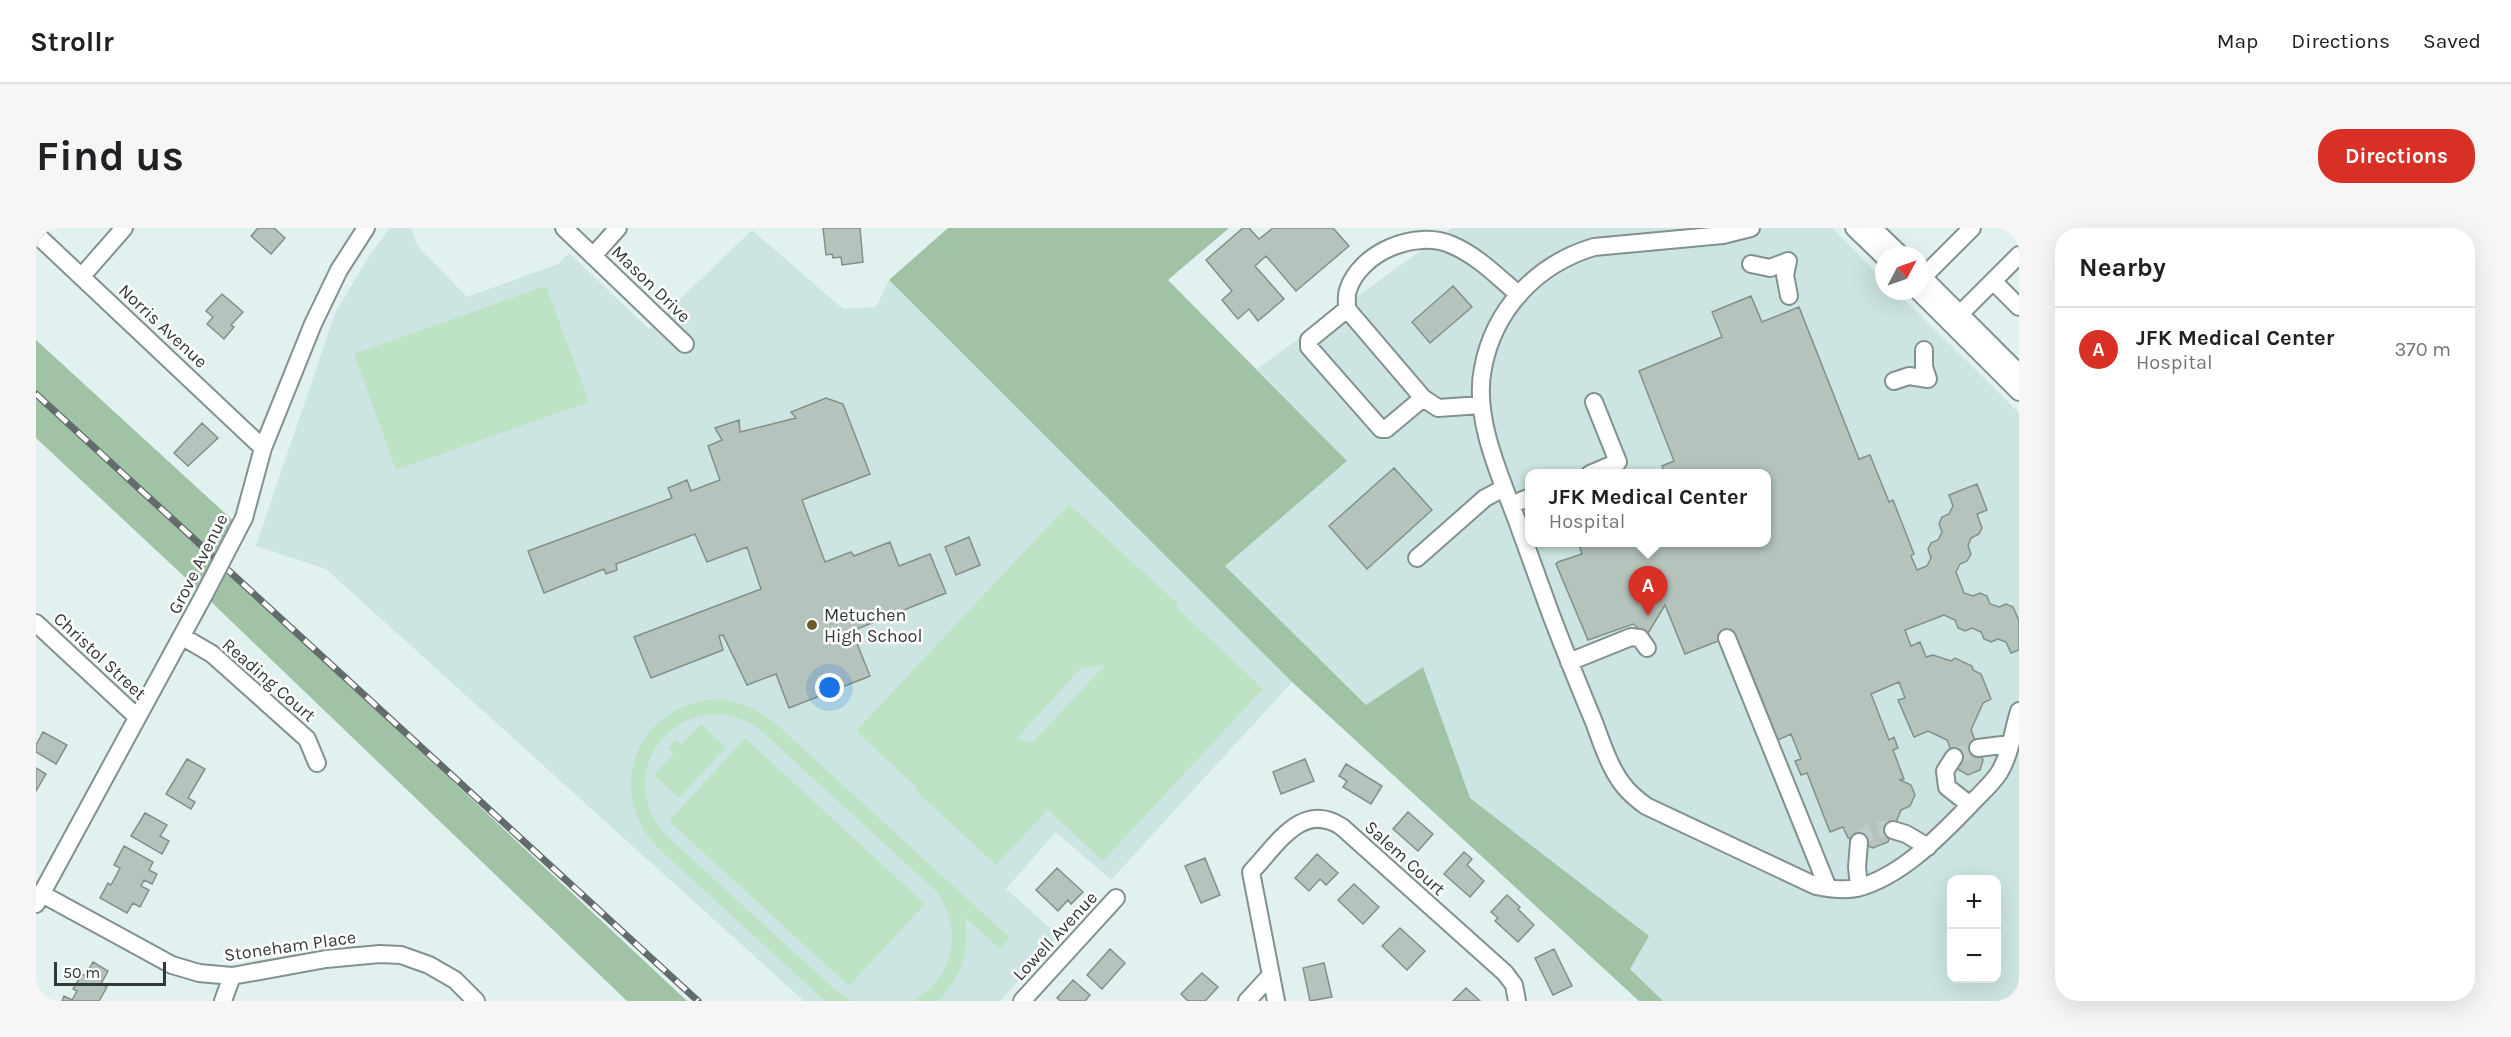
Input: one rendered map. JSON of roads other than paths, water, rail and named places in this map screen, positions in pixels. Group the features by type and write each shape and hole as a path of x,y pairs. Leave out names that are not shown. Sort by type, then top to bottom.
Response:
{"street":[{"path":"82,276 124,228"},
{"name":"Grove Avenue","path":"39,899 183,637 244,519 263,448 329,288 366,228"},
{"name":"Mason Drive","path":"564,228 685,344"},
{"path":"593,256 618,228"},
{"path":"1525,545 1496,469 1481,405 1482,370 1490,342 1504,315 1519,295 1548,266 1575,253 1594,247 1723,235 1751,228"},
{"path":"1854,228 1875,249"},
{"path":"1874,228 1892,246"},
{"path":"1929,272 1972,228"},
{"name":"Norris Avenue","path":"36,234 263,448"},
{"path":"1481,405 1438,408 1423,398 1347,309 1347,292 1354,277 1374,256 1400,243 1429,240 1451,244 1477,259 1519,295"},
{"path":"1960,314 2019,255"},
{"path":"1751,264 1770,268 1788,261 1785,275 1789,296"},
{"path":"1993,281 2019,307"},
{"path":"1929,288 1960,314 2019,373"},
{"path":"1929,291 2019,392"},
{"path":"1347,309 1309,340 1310,347 1381,429 1386,429 1423,398"},
{"path":"1894,381 1909,376 1928,379 1924,367 1924,350"},
{"path":"1594,402 1618,462 1602,469"},
{"path":"1417,558 1485,498 1504,488"},
{"path":"1510,505 1525,499"},
{"path":"1526,547 1612,768 1628,792 1646,806 1781,871 1828,888 1835,890 1859,887 1874,882 1928,847 1970,806 2000,772 2019,711"},
{"name":"Christol Street","path":"36,623 137,717"},
{"name":"Reading Court","path":"183,637 212,654 307,739 317,763"},
{"path":"1569,662 1631,637 1640,638 1647,648"},
{"path":"1727,638 1828,888"},
{"path":"1978,748 2010,744"},
{"path":"1954,757 1945,771 1947,787 1970,806"},
{"name":"Salem Court","path":"1270,976 1251,872 1296,825 1308,818 1318,817 1330,819 1505,973 1514,985 1517,1001"},
{"path":"1893,830 1906,834 1928,847"},
{"path":"1859,842 1857,867 1859,887"},
{"name":"Lowell Avenue","path":"1022,1001 1116,898"},
{"name":"Stoneham Place","path":"39,899 172,965 199,973 232,976 326,959 380,954 401,955 429,965 446,975 476,1001"},
{"path":"224,1001 232,976"},
{"path":"1247,1001 1270,976"},
{"path":"1270,976 1276,1001"}],"tunnel":[{"path":"1954,757 1978,748"},
{"path":"1859,842 1866,834 1874,830 1893,830"}],"railway":[{"path":"36,394 698,1001"}],"place":[{"name":"JFK Medical Center","path":"1648,616"},
{"name":"Metuchen High School","path":"812,625"}]}
